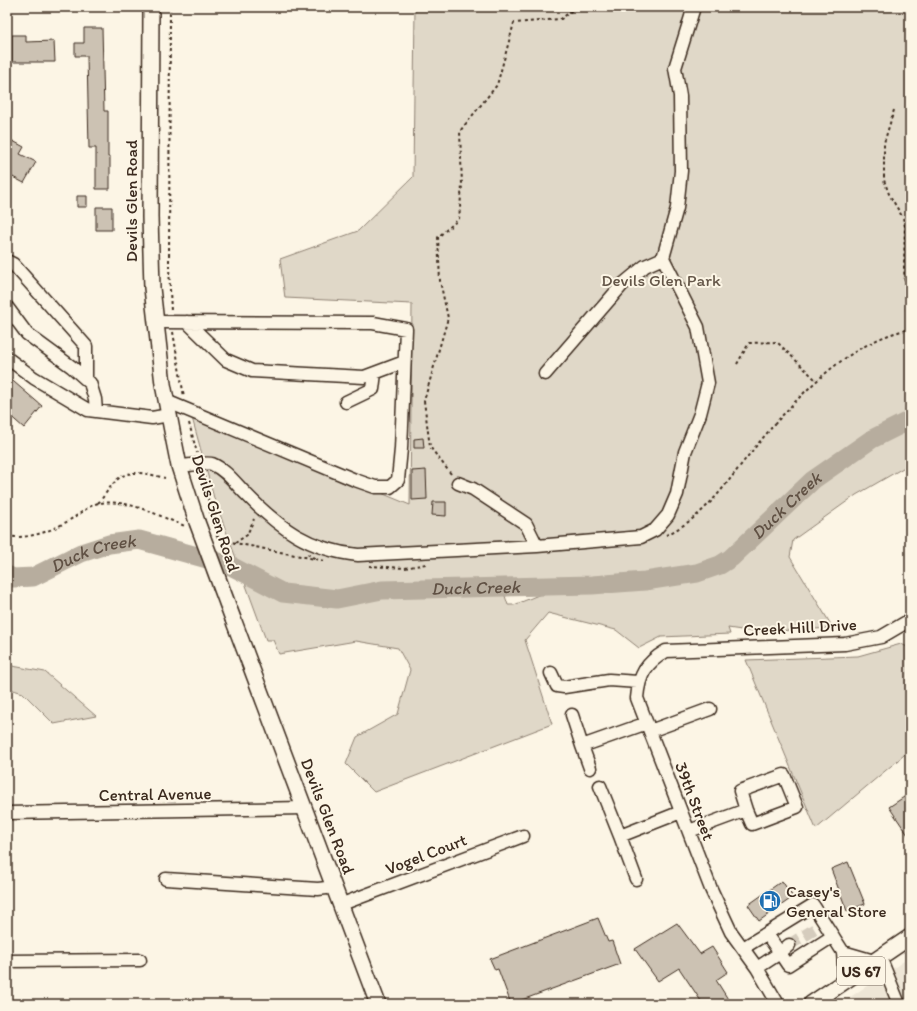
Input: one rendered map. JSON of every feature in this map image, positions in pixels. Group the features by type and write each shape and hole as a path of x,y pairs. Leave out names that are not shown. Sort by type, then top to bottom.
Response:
{"main road":[{"name":"Devils Glen Road","path":"151,7 150,266 155,322 168,408 179,466 197,522 304,808 342,904 378,1004"},
{"name":"US 67","path":"811,1004 910,937"}],"street":[{"path":"179,466 211,463 222,469 268,516 295,536 316,546 340,553 358,555 537,546 641,537 655,530 668,515 678,494 685,452 700,414 708,383 698,327 663,258 677,208 681,171 681,110 676,68 694,7"},
{"path":"545,374 622,285 644,266 663,258"},
{"path":"7,261 13,264 86,346 86,379"},
{"path":"7,307 27,334 72,367 90,383 95,399 96,411"},
{"path":"7,358 34,378 88,410 152,418 168,408 186,409 375,487 390,487 398,480 402,449 406,329 399,327 387,327 373,323 155,322"},
{"path":"187,322 226,360 252,371 364,377 404,362"},
{"path":"346,402 373,389 375,373"},
{"path":"458,483 474,489 526,524 537,546"},
{"name":"Creek Hill Drive","path":"638,682 653,659 666,651 712,648 845,644 881,637 910,620"},
{"path":"551,673 557,686 609,680 638,682"},
{"name":"39th Street","path":"638,682 637,698 711,890 731,932 757,968 778,1004"},
{"path":"582,746 710,709"},
{"path":"572,715 590,768"},
{"path":"784,775 797,807 752,824 746,810 740,791 784,775"},
{"path":"600,786 636,879"},
{"name":"Central Avenue","path":"7,813 304,808"},
{"path":"689,831 746,810"},
{"path":"620,836 681,812"},
{"name":"Vogel Court","path":"342,904 523,836"},
{"path":"166,878 318,890 335,887"},
{"path":"743,948 813,906 819,926 833,936 843,952 845,981"},
{"path":"767,934 784,949 788,965 833,936"},
{"path":"757,968 784,949"},
{"path":"843,952 877,960 899,1004"},
{"path":"7,961 140,960"}],"path":[{"path":"170,7 169,266 172,322 186,409 209,494 209,509 213,526"},
{"path":"458,483 430,447 424,401 448,318 440,281 438,237 459,219 462,185 460,131 497,85 514,23 560,19 576,7"},
{"path":"894,110 884,143 884,180 889,194 906,226 904,268 908,329"},
{"path":"906,311 910,309"},
{"path":"737,364 749,343 777,342 816,380"},
{"path":"98,503 114,483 122,476 129,473 142,473 165,478"},
{"path":"235,543 247,535 254,519"}],"shaded area":[{"path":"910,957 910,1004 840,1004"}],"green space":[{"name":"Devils Glen Park","path":"415,7 910,7 910,464 856,495 793,540 790,557 833,628 755,632 728,628 730,634 661,637 639,648 616,630 548,613 525,640 552,724 374,792 346,764 357,737 398,714 410,670 398,648 356,641 279,654 273,640 266,640 214,498 191,414 410,505 412,304 285,298 280,259 358,231 413,177","holes":["560,586 568,592 541,594 514,605 508,605 505,596"]},
{"path":"901,644 910,648 910,750 816,829 746,660 858,656"},
{"path":"7,665 45,672 96,716 54,724 23,693 7,688"}],"building":[{"path":"84,28 102,28 104,111 108,111 110,189 96,189 96,148 89,148 87,56 75,56 75,43 84,43"},
{"path":"12,35 26,35 26,42 54,41 55,62 12,62"},
{"path":"11,140 24,147 20,154 36,162 24,183 7,174 7,147"},
{"path":"77,196 87,196 87,207 77,207"},
{"path":"96,207 112,207 112,230 96,230"},
{"path":"7,376 42,406 24,428 7,413"},
{"path":"423,438 424,448 414,448 414,439"},
{"path":"426,470 427,499 412,500 412,471"},
{"path":"433,502 446,502 446,516 432,515"},
{"path":"910,793 910,838 889,807"},
{"path":"848,862 865,904 847,911 831,869"},
{"name":"Casey's General Store","path":"782,881 793,897 759,921 748,905"},
{"path":"598,918 608,942 612,941 620,964 511,1004 498,969 495,970 490,959"},
{"path":"677,923 700,954 712,947 728,972 716,980 731,1004 703,1004 679,968 658,981 635,949"}],"waterway":[{"name":"Duck Creek","path":"7,575 13,578 33,577 81,553 109,544 139,540 229,565 283,593 337,599 382,590 592,585 645,581 697,573 720,565 731,558 813,480 872,439 910,420"}],"tunnel":[{"path":"789,945 815,929"}],"place":[{"name":"Casey's General Store","path":"770,901"}]}
